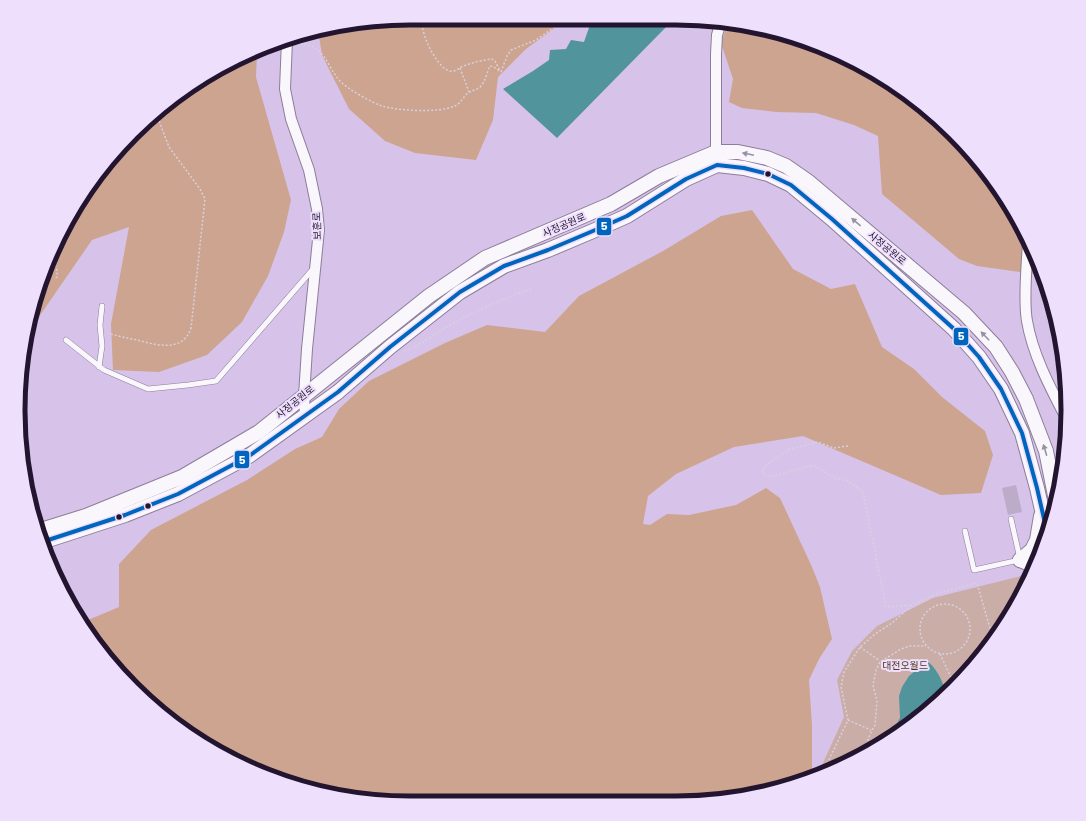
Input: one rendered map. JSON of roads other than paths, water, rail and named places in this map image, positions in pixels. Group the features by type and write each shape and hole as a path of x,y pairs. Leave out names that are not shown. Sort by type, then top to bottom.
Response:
{"main road":[{"name":"사정공원로","path":"44,529 86,516 182,477 259,432 428,296 485,258 611,204 659,176 738,152 767,158 786,166 809,182 964,314 996,347 1012,372 1022,392 1046,451 1053,488"},
{"name":"사정공원로","path":"47,540 125,515 178,494 249,456 338,392 388,349 460,292 504,266 548,250 620,219 686,179 716,158"},
{"name":"사정공원로","path":"716,158 744,168 768,174 791,185 832,219 954,329 979,356 1002,389 1022,433 1045,522"},
{"path":"1029,564 1020,560 1032,550 1037,540 1042,510"}],"street":[{"path":"716,158 716,54 717,35 719,27"},
{"name":"보훈로","path":"287,45 285,89 291,119 309,170 317,209 319,230 307,349 304,396 305,415"},
{"path":"1028,254 1026,320 1033,345 1061,407"}],"lane":[{"path":"66,340 104,370 148,389 216,381 316,265"},
{"path":"99,367 102,346 100,330 102,306"},
{"path":"1011,519 1020,560"},
{"path":"965,531 974,570 1032,557"}],"park label":[{"name":"대전오월드","path":"905,665"}]}
